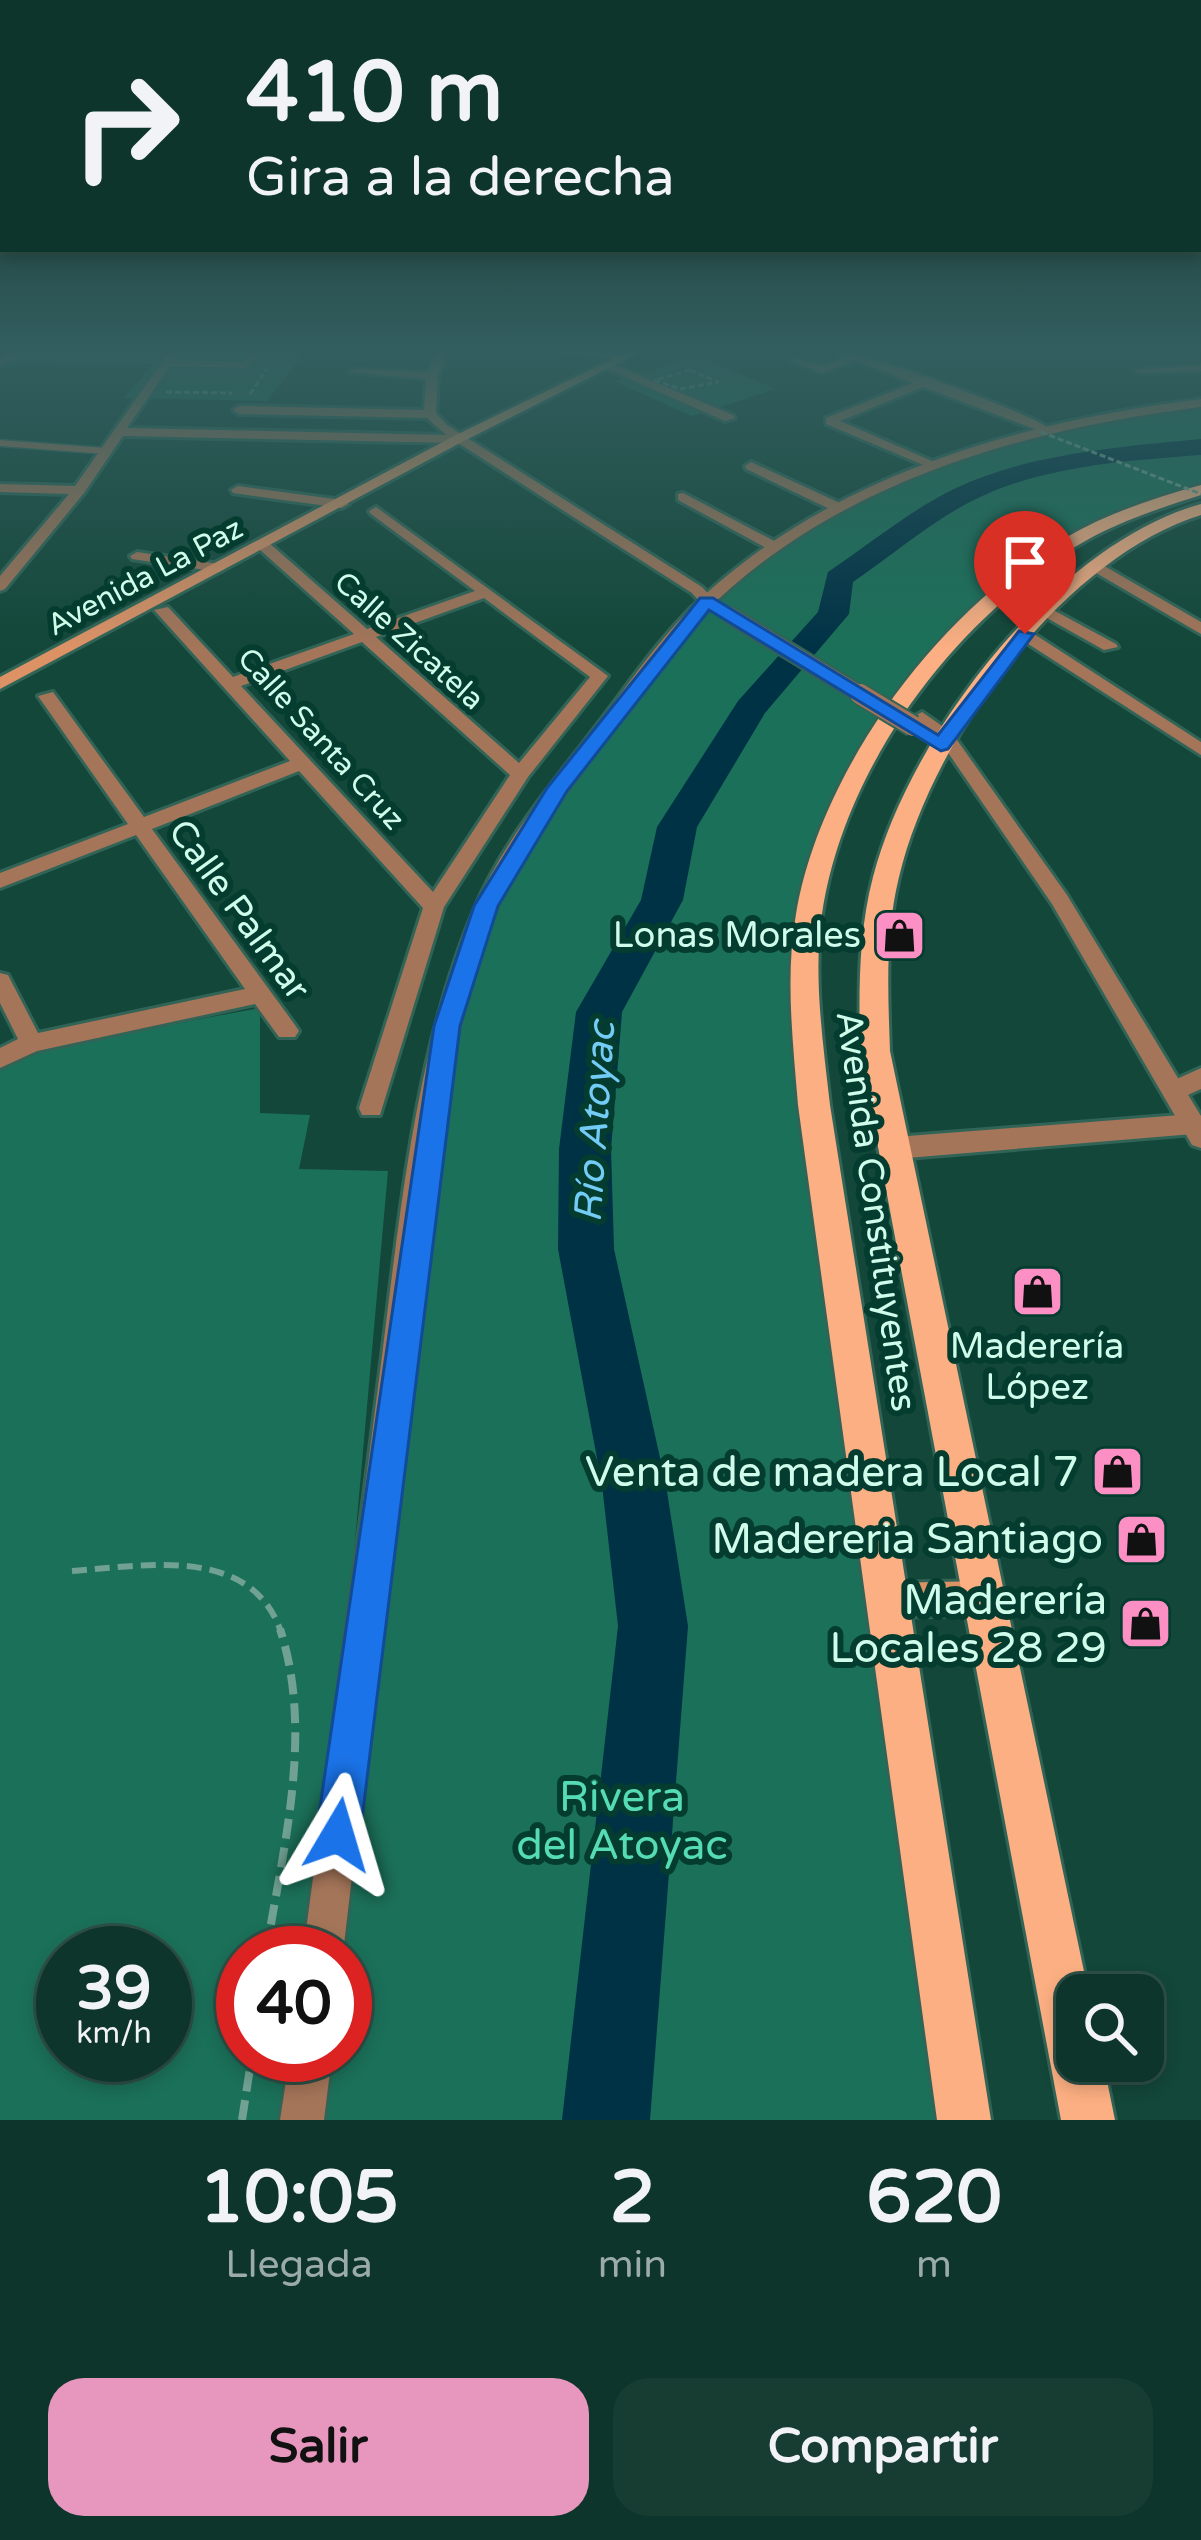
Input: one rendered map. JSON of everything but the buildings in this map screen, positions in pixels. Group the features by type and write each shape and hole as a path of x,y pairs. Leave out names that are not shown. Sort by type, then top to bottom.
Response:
{"main road":[{"name":"Avenida La Paz","path":"0,684 437,451"},
{"name":"Avenida Constituyentes","path":"964,2120 814,1105 804,985 814,888 835,827 882,732 931,666 991,602 1125,511 1201,492"},
{"name":"Avenida Constituyentes","path":"1088,2120 875,1051 872,961 892,854 937,736 1035,622 1096,567 1148,527 1201,509"},
{"path":"887,1600 984,1598"}],"street":[{"path":"0,586 106,451"},
{"path":"477,451 937,736 1060,900 1177,1090 1197,1131 895,1148"},
{"path":"902,451 933,464"},
{"path":"326,1926 405,1288 447,1026 486,906 558,788 717,601 773,547 838,508 933,464 973,451"},
{"path":"751,466 838,508"},
{"path":"0,488 79,490"},
{"path":"238,490 342,504"},
{"path":"683,497 773,547"},
{"path":"371,1108 434,907 520,774 600,676 376,511"},
{"name":"Calle Zicatela","path":"263,545 361,638 520,774"},
{"path":"137,556 219,568"},
{"path":"1096,567 1198,624"},
{"path":"233,683 484,593"},
{"name":"Calle Santa Cruz","path":"162,610 434,907"},
{"path":"1035,622 1110,647"},
{"path":"1035,622 1201,750"},
{"name":"Calle Palmar","path":"47,696 287,1031"},
{"path":"0,881 299,764"},
{"path":"0,981 32,1042"},
{"path":"0,1060 32,1042 262,994"},
{"path":"1177,1090 1201,1078"},
{"path":"302,2120 307,2082"}],"path":[{"path":"1097,451 1201,492"},
{"path":"72,1571 215,1571 251,1586 268,1606 287,1651 298,1711 270,1926"},
{"path":"242,2120 248,2082"}],"green space":[{"name":"Rivera del Atoyac","path":"971,451 1201,451 1201,492 1125,511 991,601 882,732 814,888 814,1105 964,2120 0,2120 0,1070 30,1050 260,1008 260,1113 310,1115 299,1169 388,1171 342,1687 447,1026 486,906 558,788 707,601 773,546 933,464"}],"waterway":[{"name":"Río Atoyac","path":"606,2120 653,1626 634,1485 586,1249 585,1149 599,1012 662,900 677,827 750,708 833,614 839,578 930,514 989,484 1079,461 1163,451"}],"place":[{"name":"Lonas Morales","path":"900,935"},
{"name":"Maderería López","path":"1037,1291"},
{"name":"Venta de madera Local 7","path":"1118,1472"},
{"name":"Madereria Santiago","path":"1142,1539"},
{"name":"Maderería Locales 28 29","path":"1146,1624"}],"route":[{"path":"338,1835 405,1288 447,1026 486,906 558,788 706,602 941,745 1025,634"}]}
